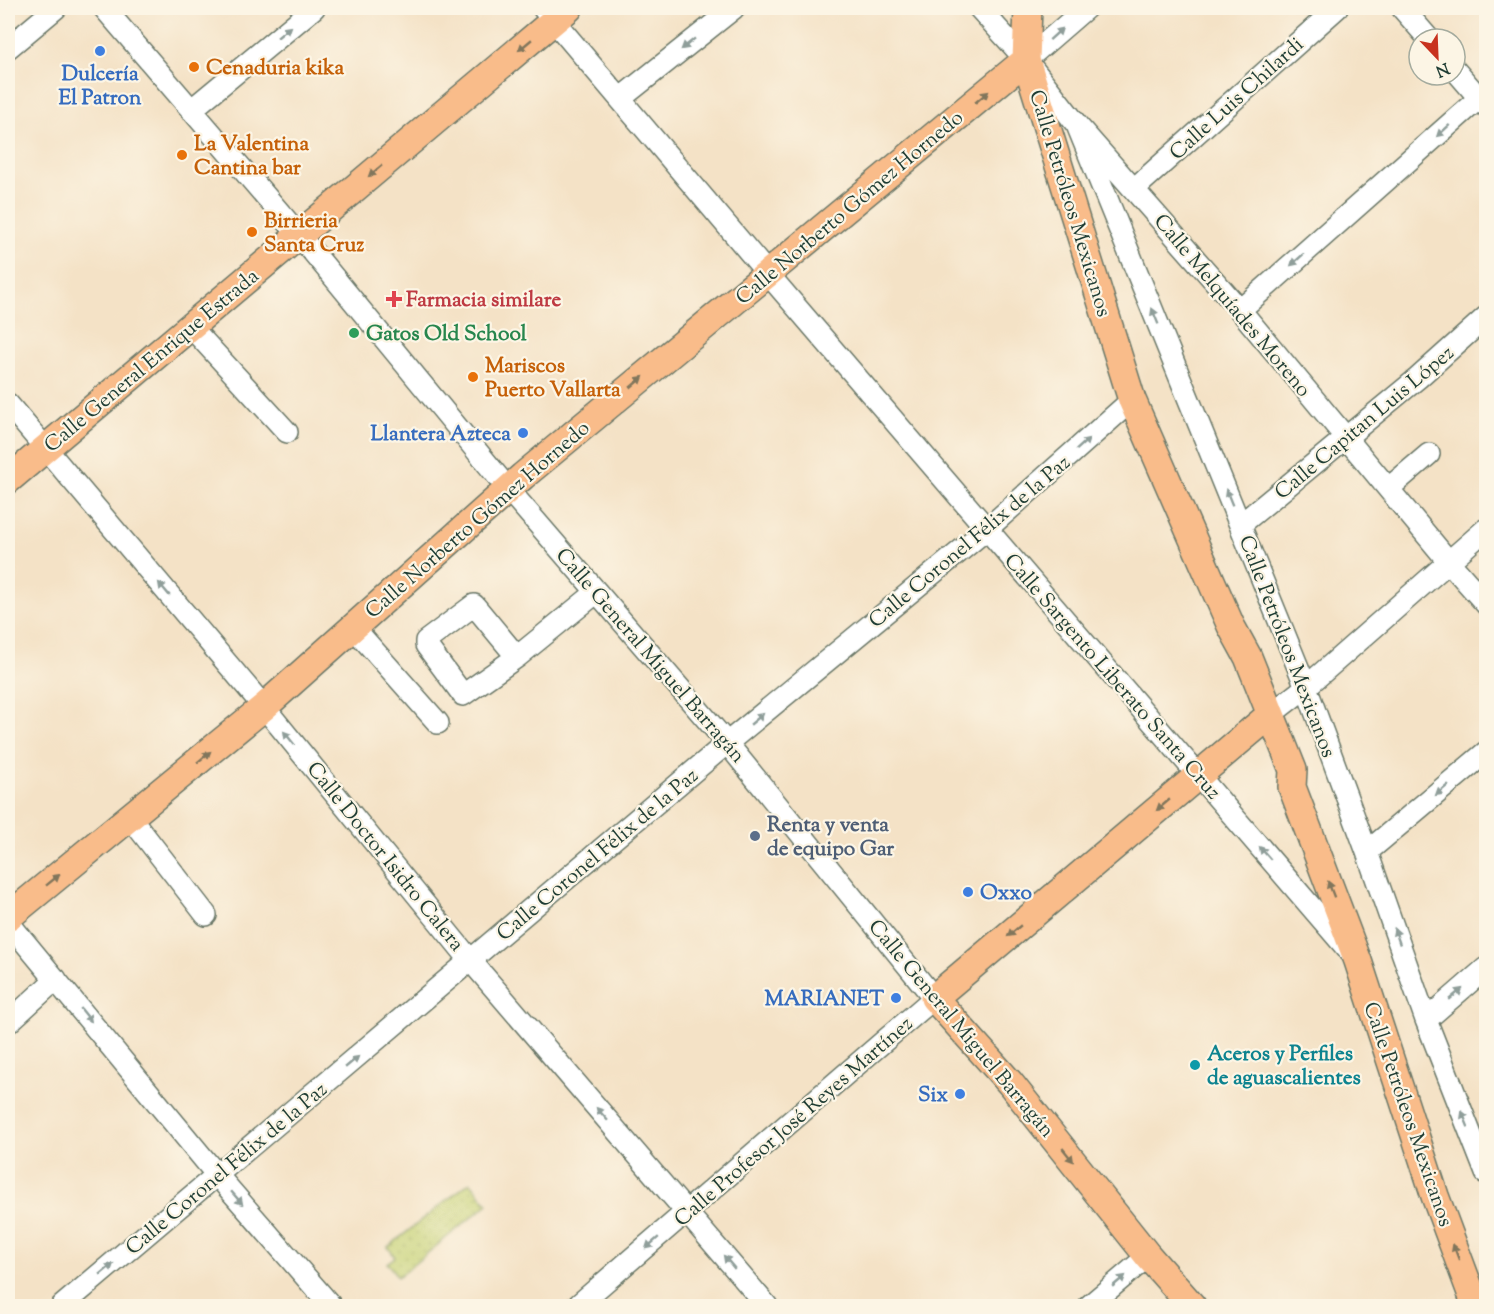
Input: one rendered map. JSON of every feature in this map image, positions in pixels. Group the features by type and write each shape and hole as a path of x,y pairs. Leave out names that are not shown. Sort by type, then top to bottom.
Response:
{"main road":[{"name":"Calle Petróleos Mexicanos","path":"1028,8 1026,60 1132,400 1231,627 1232,663 1262,720 1277,778 1292,787 1358,961 1435,1196 1476,1306"},
{"name":"Calle General Enrique Estrada","path":"8,480 299,235 555,12"},
{"name":"Calle Norberto Gómez Hornedo","path":"8,917 264,707 508,489 1026,60"},
{"name":"Calle Profesor José Reyes Martínez","path":"934,998 1262,720"},
{"name":"Calle General Miguel Barragán","path":"934,998 1010,1083 1148,1256 1192,1306"}],"street":[{"path":"8,48 56,8"},
{"name":"Calle General Miguel Barragán","path":"104,8 299,235 508,489 727,743 934,998"},
{"path":"191,110 314,8"},
{"path":"621,98 734,8"},
{"name":"Calle Melquíades Moreno","path":"979,8 1026,60 1077,125 1240,310 1449,562 1486,603"},
{"name":"Calle Norberto Gómez Hornedo","path":"1026,60 1086,8"},
{"name":"Calle Luis Chilardi","path":"1134,189 1337,8"},
{"path":"1402,8 1419,27"},
{"name":"Calle Sargento Liberato Santa Cruz","path":"555,12 621,98 768,274 1358,961"},
{"path":"1240,310 1484,99 1467,82"},
{"name":"Calle Petróleos Mexicanos","path":"1077,125 1306,687 1426,1020 1486,1173"},
{"name":"Calle Capitan Luis López","path":"1240,525 1418,378 1486,317"},
{"path":"190,327 287,432"},
{"name":"Calle Coronel Félix de la Paz","path":"62,1306 727,743 987,530 1132,400"},
{"name":"Calle Doctor Isidro Calera","path":"8,404 264,707 471,961 766,1306"},
{"path":"1389,488 1430,454"},
{"name":"Calle Profesor José Reyes Martínez","path":"1262,720 1306,687 1486,529"},
{"path":"517,657 597,592"},
{"path":"353,627 438,723"},
{"path":"1367,852 1486,752"},
{"path":"130,817 206,915"},
{"path":"8,922 217,1175 331,1306"},
{"path":"1426,1020 1486,968"},
{"path":"8,1023 56,979"},
{"name":"Calle Profesor José Reyes Martínez","path":"577,1306 934,998"},
{"path":"1089,1306 1148,1256"}],"green space":[{"path":"470,1182 488,1204 398,1277 387,1263 395,1257 388,1247"}],"place":[{"name":"Dulcería El Patron","path":"100,51"},
{"name":"Cenaduria kika","path":"194,67"},
{"name":"La Valentina Cantina bar","path":"182,155"},
{"name":"Birrieria Santa Cruz","path":"252,232"},
{"name":"Farmacia similare","path":"394,299"},
{"name":"Gatos Old School","path":"354,333"},
{"name":"Mariscos Puerto Vallarta","path":"473,377"},
{"name":"Llantera Azteca","path":"523,433"},
{"name":"Renta y venta de equipo Gar","path":"755,836"},
{"name":"Oxxo","path":"968,892"},
{"name":"MARIANET","path":"896,998"},
{"name":"Aceros y Perfiles de aguascalientes","path":"1195,1065"},
{"name":"Six","path":"960,1094"}]}
